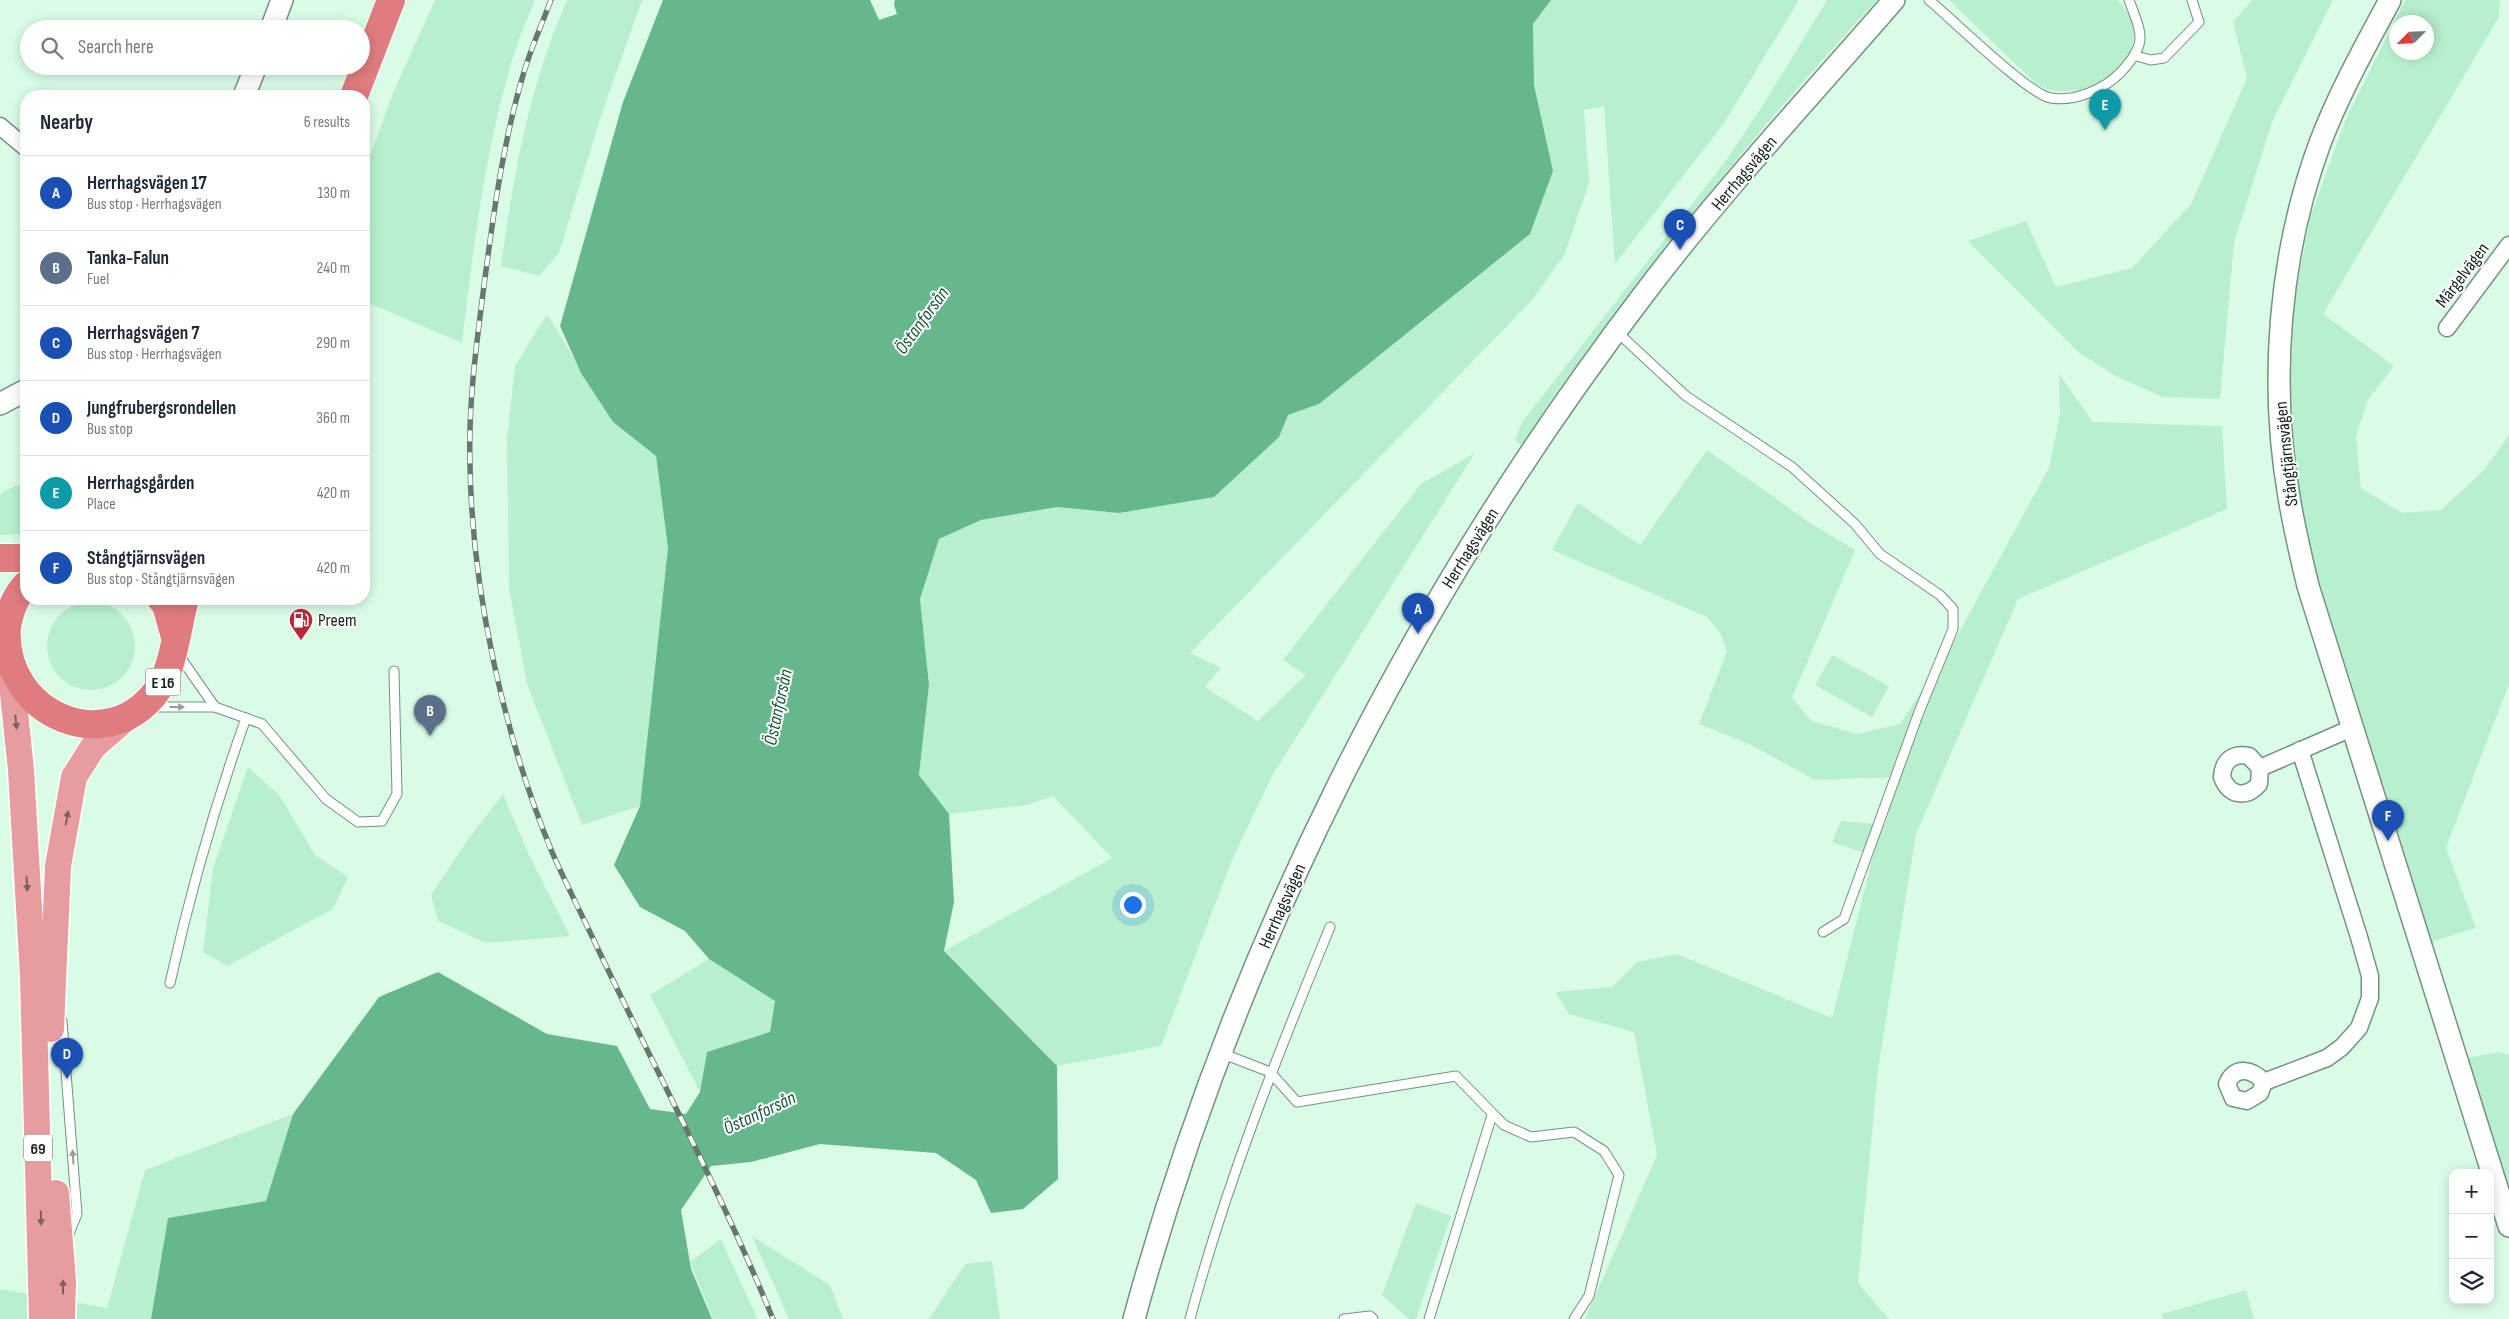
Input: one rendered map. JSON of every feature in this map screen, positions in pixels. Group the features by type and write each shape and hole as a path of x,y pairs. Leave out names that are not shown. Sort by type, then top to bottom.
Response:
{"highway":[{"path":"370,56 391,3"},
{"path":"356,90 362,75"},
{"path":"0,558 20,558"},
{"path":"20,591 9,613 5,636 6,663 27,698 49,716 76,724 104,724 136,711"},
{"path":"166,605 174,642"},
{"name":"E 16","path":"136,711 149,701 167,673 183,605"}],"main road":[{"name":"69","path":"6,663 21,770 33,976 42,1319"},
{"name":"69","path":"62,1319 61,1255 52,1127 50,1021 58,866 74,777 93,747 136,711"}],"street":[{"path":"274,20 282,0"},
{"name":"Herrhagsvägen","path":"1134,1319 1179,1173 1244,993 1288,890 1335,793 1409,650 1471,545 1541,438 1616,331 1728,192 1894,0"},
{"name":"Stångtjärnsvägen","path":"2390,0 2348,76 2320,143 2303,196 2289,263 2280,340 2279,411 2289,497 2308,586 2509,1226"},
{"path":"246,90 252,75"},
{"path":"0,126 20,143"},
{"name":"Märgelvägen","path":"2447,328 2509,245"},
{"path":"0,404 20,393"},
{"path":"2260,768 2352,728"},
{"path":"2264,1082 2327,1058 2342,1047 2359,1028 2370,998 2370,976 2359,937 2300,750"}],"lane":[{"path":"1929,0 2021,81 2050,98 2072,98 2095,90 2116,77 2136,56 2141,33 2129,0"},
{"path":"2136,56 2151,60 2164,58 2199,22 2193,4 2185,0"},
{"path":"1616,331 1686,396 1792,468 1856,524 1880,554 1940,595 1953,609 1953,629 1919,712 1844,919 1823,932"},
{"path":"174,642 215,707"},
{"path":"136,711 215,707 262,724 326,799 358,822 382,821 397,794 394,671"},
{"path":"170,983 187,904 224,780 246,718"},
{"path":"1190,1319 1220,1212 1270,1072 1330,927"},
{"path":"1221,1053 1270,1072 1297,1102 1456,1076 1492,1115 1504,1125 1531,1137 1574,1132 1604,1151 1619,1175 1589,1296 1574,1319"},
{"path":"1429,1319 1492,1115"},
{"path":"1344,1319 1370,1316 1373,1319"}],"shaded area":[{"path":"435,0 535,0 512,59 493,136 475,239 462,343 370,304 370,156 393,93"},
{"path":"567,0 642,0 601,116 559,253 539,276 501,266 517,164 533,97 554,32"},
{"path":"1551,0 1799,0 1724,123 1615,264 1604,106 1584,110 1589,183 1565,254 1532,300 1190,653 1221,668 1205,687 1258,721 1306,675 1283,660 1421,484 1475,453 1272,776 1232,860 1161,1046 1057,1066 944,951 1112,858 1053,796 1027,805 949,814 919,775 929,685 920,599 939,539 981,520 1057,507 1120,513 1279,437 1288,415 1319,404 1530,234 1553,171 1534,85 1533,24"},
{"path":"1827,0 1877,0 1798,87 1648,270 1552,399 1535,428 1526,451 1515,439 1522,422 1724,163 1763,105"},
{"path":"1949,0 2117,0 2131,20 2134,40 2126,58 2112,74 2093,85 2072,91 2051,90 2033,81"},
{"path":"2252,0 2333,0 2272,122 2234,243 2220,399 2163,397 2116,376 2078,352 1968,241 2026,221 2056,287 2132,268 2191,204 2247,78 2233,22"},
{"path":"2405,0 2500,0 2499,17 2323,314 2394,366 2368,400 2356,436 2361,488 2402,513 2441,510 2484,470 2509,435 2509,684 2446,848 2476,928 2428,943 2331,638 2307,545 2289,421 2293,309 2310,218 2345,121 2389,32 2389,60 2434,60 2434,15 2398,15"},
{"path":"547,314 613,422 656,456 668,548 640,806 582,825 527,684 509,589 507,438 515,366"},
{"path":"2059,374 2093,422 2222,426 2227,509 2018,599 1916,834 1878,1069 1858,1283 1889,1319 1585,1319 1657,1155 1634,1032 1569,1014 1555,992 1612,987 1637,962 1677,954 1832,1018 1873,856 1832,842 1841,821 1885,825 1899,777 1815,780 1749,744 1699,724 1727,651 1720,633 1707,617 1552,550 1578,503 1640,545 1707,450 1809,522 1855,550 1792,698 1812,721 1857,734 1900,724 1957,636 2049,468 2060,414"},
{"path":"20,484 20,534 0,535 0,495 4,491"},
{"path":"74,605 108,605 116,609 128,621 134,637 134,655 128,671 116,683 108,687 91,690 74,687 66,683 54,671 50,663 47,646 50,629 54,621 66,609"},
{"path":"1832,655 1889,686 1872,717 1815,685"},
{"path":"248,767 280,796 315,855 348,877 333,909 227,966 203,952 213,868"},
{"path":"503,794 529,855 570,936 486,943 438,921 431,895 468,839"},
{"path":"709,959 775,1001 770,1032 707,1052 700,1092 650,995"},
{"path":"2498,1052 2509,1055 2509,1189 2466,1058"},
{"path":"293,1114 266,1201 168,1218 151,1319 0,1319 0,1289 107,1308 145,1170"},
{"path":"1416,1203 1451,1216 1416,1319 1409,1319 1382,1295"},
{"path":"752,1236 830,1285 843,1319 789,1319"},
{"path":"721,1239 757,1319 713,1319 690,1262"},
{"path":"992,1261 1000,1319 929,1319 965,1264"},
{"path":"2246,1290 2254,1319 2163,1319 2162,1314"}],"water":[{"name":"Östanforsån","path":"663,0 870,0 879,20 897,14 894,5 895,0 1551,0 1533,24 1534,85 1553,171 1530,234 1319,404 1288,415 1279,437 1214,497 1119,513 1057,507 981,520 939,539 920,599 929,685 919,775 949,814 954,902 944,951 1057,1066 1058,1179 1023,1209 991,1213 976,1180 936,1153 820,1144 751,1162 711,1166 681,1210 691,1269 712,1319 151,1319 168,1218 266,1201 293,1114 379,997 438,972 547,1034 617,1046 650,1109 686,1114 700,1092 707,1052 770,1032 775,1001 709,959 685,931 640,907 614,865 640,806 668,548 656,456 613,422 581,373 560,326 623,102"}],"railway":[{"path":"551,0 527,63 505,148 488,252 476,348 470,418 470,465 472,513 484,612 505,712 519,760 552,852 710,1178 773,1319"}],"place":[{"name":"Herrhagsgården","path":"2105,130"},
{"name":"Herrhagsvägen 7","path":"1680,250"},
{"name":"Herrhagsvägen 17","path":"1418,634"},
{"name":"Preem","path":"301,641"},
{"name":"Tanka-Falun","path":"430,736"},
{"name":"Stångtjärnsvägen","path":"2388,841"},
{"name":"Jungfrubergsrondellen","path":"67,1079"}]}
